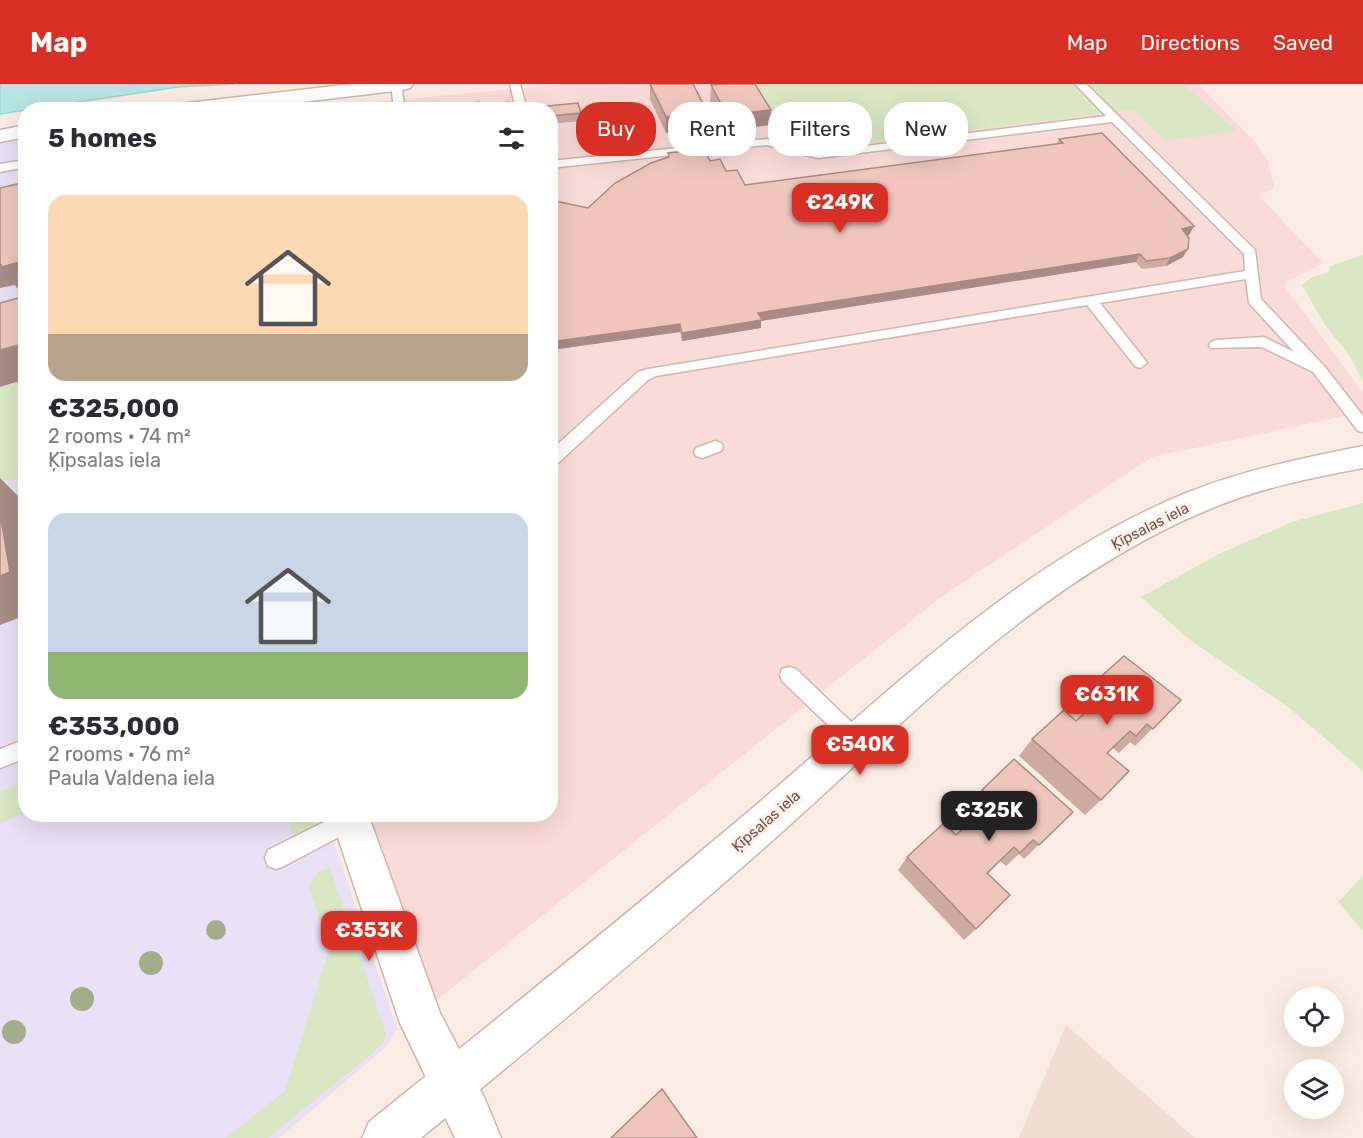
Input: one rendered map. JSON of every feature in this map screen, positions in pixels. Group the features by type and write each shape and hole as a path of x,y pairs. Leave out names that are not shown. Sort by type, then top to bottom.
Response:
{"street":[{"path":"248,102 403,84"},
{"path":"0,136 18,133"},
{"name":"Ķīpsalas iela","path":"386,1138 646,924 998,621 1055,578 1122,538 1178,509 1244,485 1312,467 1363,457"},
{"path":"352,822 422,1023 478,1138"}],"lane":[{"path":"515,84 520,102"},
{"path":"1080,84 1250,253 1254,300 1320,370 1363,427"},
{"path":"396,85 399,102"},
{"path":"558,164 767,142 818,155 1114,118"},
{"path":"0,168 18,165"},
{"path":"558,454 642,376 653,372 1251,274"},
{"path":"1090,300 1140,363"},
{"path":"1216,345 1235,342 1264,342 1320,370"},
{"path":"789,675 858,741"},
{"path":"0,759 18,751"},
{"path":"276,858 341,822"}],"shaded area":[{"path":"566,84 1198,84 1256,143 1268,161 1274,188 1259,196 1323,263 1283,284 1363,393 1363,412 1152,457 941,597 434,1002 370,822 558,822 558,102 377,102"},
{"path":"18,136 18,822 326,822 397,1028 387,1046 279,1138 0,1138 0,140"},
{"path":"1066,1025 1195,1138 1019,1138"}],"green space":[{"path":"745,84 1183,84 1237,131 1165,141 1133,110 968,130 968,102 884,102 884,141 872,142 872,102 768,102 768,122"},
{"path":"1363,255 1363,382 1349,355 1325,325 1302,285 1313,277 1329,272 1330,266"},
{"path":"18,382 18,479 0,483 0,388"},
{"path":"1363,503 1363,771 1287,706 1190,640 1141,597 1219,554 1292,522"},
{"path":"18,785 18,815 0,824 0,792"},
{"path":"289,822 316,822 317,826 294,837"},
{"path":"330,868 386,1034 384,1041 374,1052 268,1138 226,1138 285,1091 329,950 309,887 316,874"},
{"path":"1363,876 1363,931 1338,902"}],"water":[{"path":"0,84 234,84 178,87 79,102 18,102 18,111 0,114"}],"building":[{"path":"650,84 693,84 702,102 668,102 668,117 666,117"},
{"path":"755,84 768,105 768,110 756,112 756,102 720,102 711,85"},
{"path":"576,103 576,113 558,115 558,105"},
{"path":"1102,133 1194,226 1182,229 1189,238 1188,249 1170,258 1146,261 1140,254 758,313 762,320 682,333 680,324 558,341 558,202 588,208 615,183 669,156 708,156 710,161 720,159 726,171 737,170 745,185 1063,143 1059,139"},
{"path":"18,184 18,262 2,267 0,263 0,188"},
{"path":"18,298 18,345 0,350 0,303"},
{"path":"0,513 10,572 0,576"},
{"path":"1124,656 1181,700 1153,729 1147,724 1136,736 1130,731 1107,753 1129,771 1101,800 1032,739 1064,710 1076,721 1108,691 1096,681"},
{"path":"1014,759 1073,812 1039,845 1033,840 1020,853 1014,847 987,873 1010,895 976,929 907,857 944,823 956,835 994,800 982,790"},
{"path":"662,1089 697,1138 611,1138"}]}
